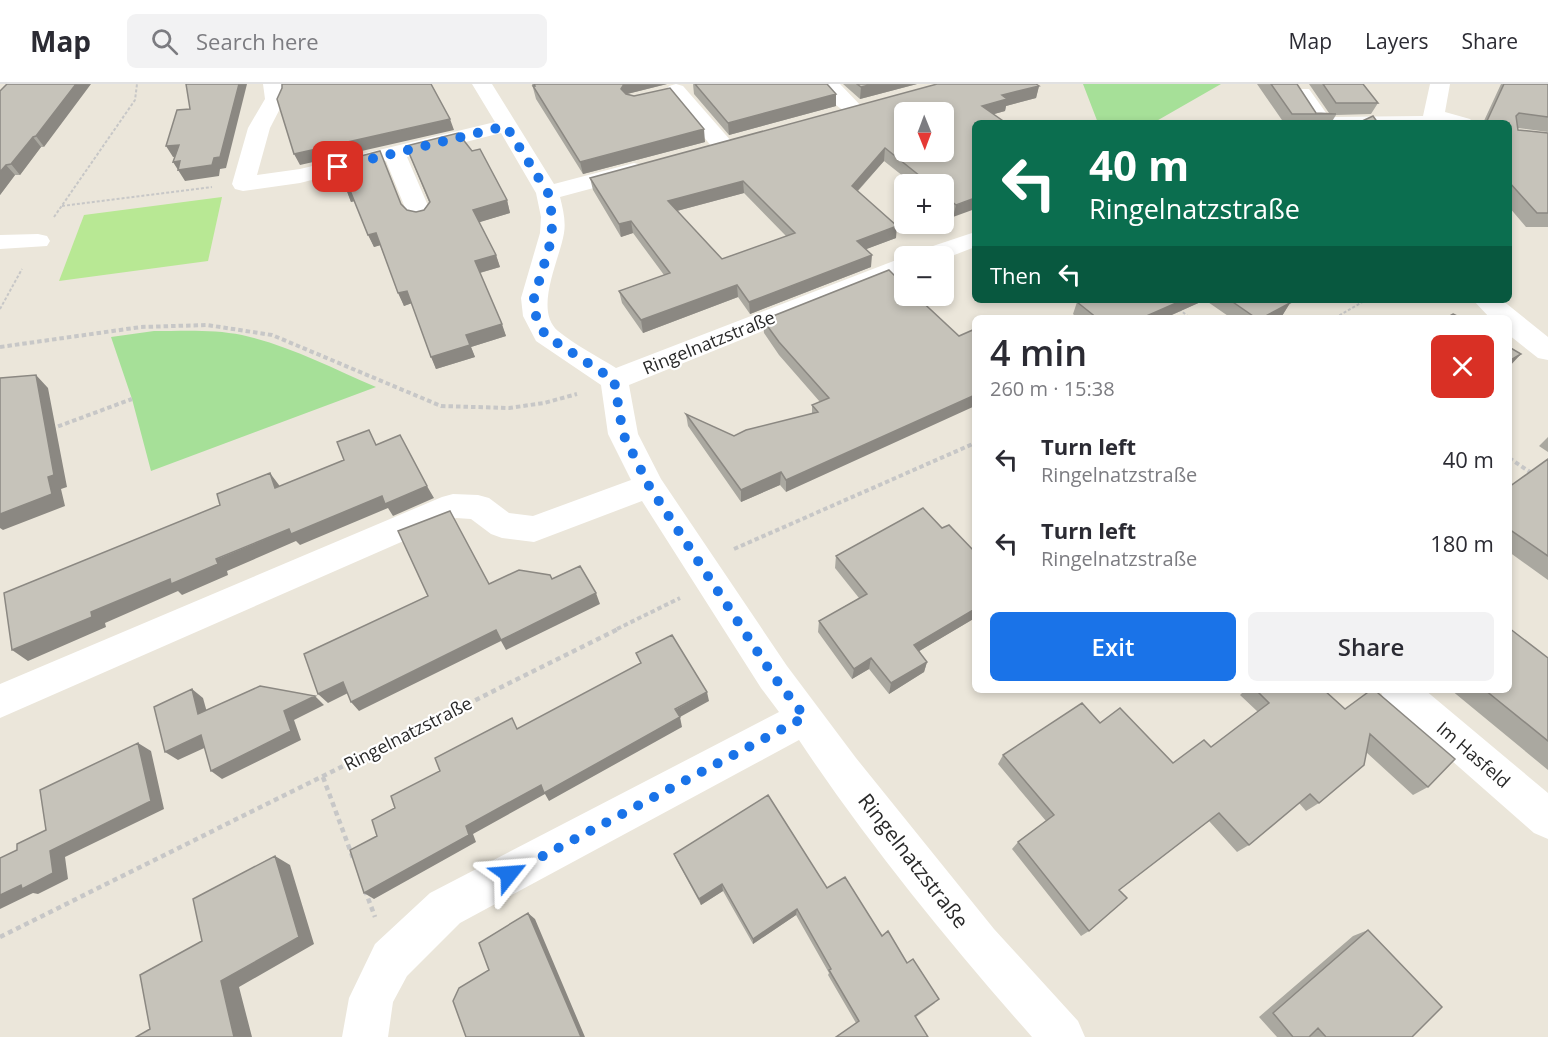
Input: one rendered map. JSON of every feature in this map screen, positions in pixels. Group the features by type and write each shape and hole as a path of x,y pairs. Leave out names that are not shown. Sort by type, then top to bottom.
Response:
{"street":[{"path":"273,84 275,99 266,113 243,184 300,176 506,126"},
{"path":"482,84 548,193 553,217 552,233 534,298 536,316 545,335 614,380"},
{"path":"828,84 854,109"},
{"path":"1432,120 1440,84"},
{"path":"1297,86 1321,120"},
{"path":"675,90 724,147"},
{"path":"832,115 875,103"},
{"path":"702,152 745,140"},
{"path":"394,153 420,215"},
{"path":"548,193 658,164"},
{"path":"954,246 972,239"},
{"path":"0,242 38,241"},
{"name":"Ringelnatzstraße","path":"894,270 614,380 623,434 695,579 774,677 842,771 979,944 1062,1037"},
{"path":"1489,303 1503,315"},
{"path":"1512,323 1548,351"},
{"path":"0,701 453,506 478,507 502,525 534,529 649,486"},
{"name":"Im Hasfeld","path":"1401,693 1548,819"},
{"path":"364,1037 371,998 390,960 446,908 805,717"}],"path":[{"path":"137,84 135,100 61,206 243,184"},
{"path":"1340,315 1361,303"},
{"path":"1174,306 1186,315"},
{"path":"0,347 141,327 207,325 272,335 441,406 470,410 505,409 563,399 614,380"},
{"path":"44,432 132,399"},
{"name":"Ringelnatzstraße","path":"0,937 322,777 695,579 972,444"},
{"path":"1512,460 1538,478"},
{"path":"322,777 355,863"},
{"path":"363,885 390,960"}],"green space":[{"path":"1083,84 1221,84 1158,120 1097,120"},
{"path":"222,197 208,261 59,281 84,215"},
{"path":"154,331 220,332 259,339 376,387 151,471 132,399 111,337"}],"building":[{"path":"7,84 76,84 36,136 11,164 6,165 0,172 0,91"},
{"path":"186,84 239,84 220,157 214,158 212,165 178,170 180,161 173,162 179,145 166,146 177,110 190,109"},
{"path":"282,84 431,84 450,119 294,154 277,99"},
{"path":"534,84 624,84 621,89 626,94 634,96 670,88 704,129 580,162 533,86"},
{"path":"695,84 827,84 836,94 728,123"},
{"path":"857,84 873,84 861,87"},
{"path":"937,84 1036,84 1039,86 1002,95 1007,99 982,106 1002,120 972,120 972,199 956,205 954,203 954,174 918,174 902,162 954,162 954,102 894,102 894,155 885,148 852,186 894,223 894,227 857,241 872,255 749,302 737,285 641,320 619,291 670,273 631,221 619,224 590,178","holes":["743,181 795,233 722,259 668,201"]},
{"path":"1271,84 1297,84 1316,113 1336,114 1292,114"},
{"path":"1323,84 1363,84 1378,103 1336,103"},
{"path":"1504,84 1548,84 1548,117 1519,113 1516,116 1518,130 1548,133 1548,213 1537,213 1512,185 1512,120 1487,120"},
{"path":"1373,116 1376,120 1364,120"},
{"path":"458,133 472,151 480,149 507,200 473,210 496,255 475,261 502,324 466,335 470,345 431,357 407,291 398,293 376,233 368,235 338,167 325,171 323,166 380,151 401,204 407,210 416,212 424,210 430,202 406,146"},
{"path":"889,270 894,275 894,306 927,306 959,336 972,330 972,396 786,480 781,472 741,490 686,414 734,436 746,430 818,412 812,405 829,398 779,342 763,320"},
{"path":"1078,303 1176,303 1149,315 1093,315"},
{"path":"1234,303 1290,303 1268,315 1252,315"},
{"path":"1512,349 1521,354 1512,359"},
{"path":"36,375 54,475 48,477 52,494 0,514 0,378"},
{"path":"369,430 376,445 400,435 427,486 385,504 382,496 291,534 289,529 216,559 218,564 171,584 170,579 91,612 92,617 12,650 4,593 220,505 217,494 270,473 275,488 344,460 337,442"},
{"path":"1548,459 1548,556 1512,531 1512,485"},
{"path":"923,508 942,528 949,525 972,549 972,611 914,645 927,662 891,683 871,658 854,669 819,621 867,594 836,556"},
{"path":"450,511 489,584 519,570 550,575 552,579 580,566 596,593 501,640 496,630 351,702 343,682 318,694 304,654 428,596 398,531"},
{"path":"1512,630 1548,658 1548,741 1489,693 1512,693"},
{"path":"672,635 707,692 675,709 680,717 544,793 541,785 466,826 469,835 364,893 350,850 377,836 372,820 395,808 391,796 440,771 435,758 512,718 517,729 641,663 636,653"},
{"path":"260,686 315,696 284,711 291,731 211,771 201,735 165,752 154,707 192,689 198,714"},
{"path":"1259,693 1327,693 1345,709 1367,693 1378,693 1455,759 1428,787 1370,734 1364,765 1319,803 1310,794 1249,845 1219,813 1119,890 1127,898 1089,931 1018,842 1054,815 1003,755 1082,703 1100,723 1120,708 1173,763 1204,740 1211,747 1269,703"},
{"path":"138,743 151,801 50,851 53,873 22,889 21,885 0,895 0,858 17,850 17,844 46,830 40,790"},
{"path":"768,795 827,888 845,877 882,936 888,931 907,963 913,959 939,999 915,1016 928,1037 836,1037 859,1021 797,909 753,939 722,884 699,899 674,854"},
{"path":"275,856 299,937 221,981 234,1037 136,1037 150,1029 140,975 202,941 193,899"},
{"path":"528,913 581,1037 466,1037 453,1001 459,988 489,970 479,943"},
{"path":"1368,930 1442,1007 1412,1037 1326,1037 1318,1028 1309,1037 1293,1037 1273,1013"}],"route":[{"path":"338,167 506,126 548,193 553,217 549,248 534,298 536,316 545,335 614,380 623,434 649,486 774,677 805,717 509,874"}]}
